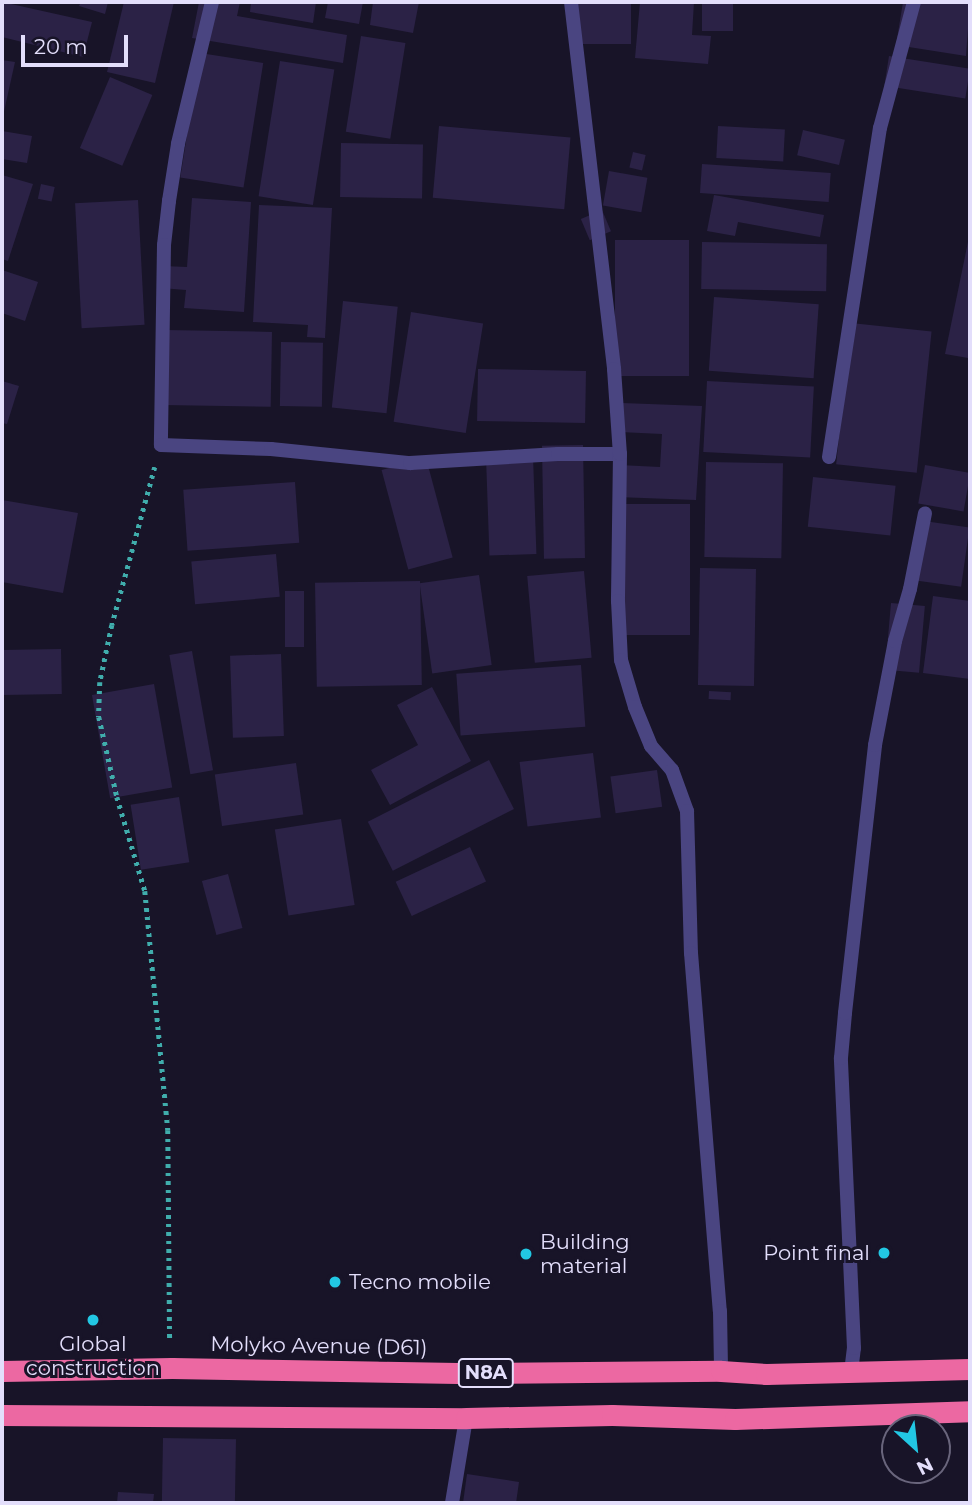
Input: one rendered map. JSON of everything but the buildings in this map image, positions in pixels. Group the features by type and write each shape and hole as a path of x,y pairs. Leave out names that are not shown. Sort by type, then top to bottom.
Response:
{"highway":[{"name":"Molyko Avenue (D61)","path":"2,1371 172,1368 472,1373 721,1371 766,1374 970,1369"},
{"name":"N8A","path":"2,1415 466,1418 612,1415 840,1418 970,1411"}],"street":[{"path":"212,2 178,144 164,245 162,445 271,449 410,463 558,454 620,454"},
{"path":"570,2 612,355 620,454 618,601 621,660 650,746 672,770 687,811 691,953 720,1311 721,1371"},
{"path":"829,457 880,128 914,2"},
{"path":"851,1371 854,1348 842,1070 845,1013 875,745 895,641 910,589 925,513"},
{"path":"452,1503 466,1418"}],"path":[{"path":"162,445 118,600 100,682 99,717 117,797 145,891 150,972 162,1045 168,1130 170,1184 167,1255 172,1368"}],"place":[{"name":"Point final","path":"884,1253"},
{"name":"Building material","path":"526,1254"},
{"name":"Tecno mobile","path":"335,1282"},
{"name":"Global construction","path":"93,1320"}]}
